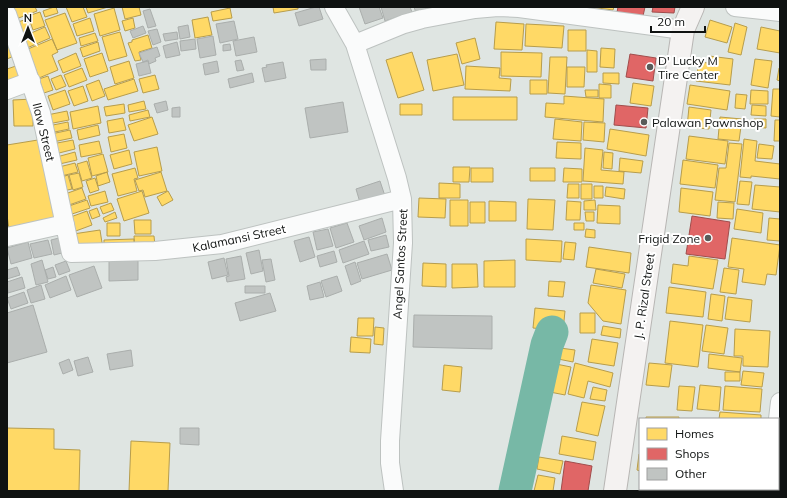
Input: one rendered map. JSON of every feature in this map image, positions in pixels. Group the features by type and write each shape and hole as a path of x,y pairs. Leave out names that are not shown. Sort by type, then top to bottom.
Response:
{"main road":[{"name":"J. P. Rizal Street","path":"615,491 683,30 693,7"}],"street":[{"name":"Angel Santos Street","path":"334,7 355,44 397,178 402,199 403,243 390,441 390,464 394,491"},
{"path":"355,44 404,24 476,9 498,7 519,8 683,30"},
{"path":"735,7 780,12"},
{"name":"Ilaw Street","path":"7,14 41,114 71,253"},
{"path":"7,90 30,81"},
{"name":"Kalamansi Street","path":"71,253 155,251 222,244 402,199"},
{"path":"7,237 65,224"},
{"path":"778,418 780,402"}],"building: Homes":[{"path":"10,7 35,7 37,11 16,19"},
{"path":"56,7 58,13 45,17 43,11"},
{"path":"66,7 83,7 87,17 72,22"},
{"path":"86,7 108,7 88,13"},
{"path":"122,7 139,7 141,15 125,19"},
{"path":"273,7 298,7 298,9 274,13"},
{"path":"590,7 614,7 613,10"},
{"path":"114,8 120,30 100,36 94,14"},
{"path":"230,8 232,18 213,21 211,12"},
{"path":"40,12 45,26 33,30 28,16"},
{"path":"65,13 77,43 57,50 45,20"},
{"path":"208,17 212,35 195,38 192,20"},
{"path":"90,18 94,31 77,36 73,24"},
{"path":"133,18 135,28 125,31 122,21"},
{"path":"27,19 31,31 20,35 15,23"},
{"path":"710,20 732,27 727,43 705,37"},
{"path":"496,22 524,24 522,50 494,49"},
{"path":"735,23 747,27 741,55 728,52"},
{"path":"526,24 564,26 562,48 525,46"},
{"path":"45,27 50,38 27,48 22,37"},
{"path":"761,27 780,31 780,53 757,49"},
{"path":"568,30 586,30 586,51 568,51"},
{"path":"120,32 127,56 109,61 102,37"},
{"path":"95,33 98,41 81,46 79,38"},
{"path":"148,35 152,48 139,52 141,60 135,61 128,43 132,42 132,40"},
{"path":"475,38 480,59 462,64 456,43"},
{"path":"52,39 58,52 52,55 58,70 39,78 28,49"},
{"path":"98,42 100,51 83,57 80,48"},
{"path":"10,47 14,56 7,59 7,48"},
{"path":"601,48 615,49 614,68 600,67"},
{"path":"587,50 597,51 597,72 587,72"},
{"path":"412,52 424,90 398,98 386,60"},
{"path":"501,52 542,53 541,77 501,76"},
{"path":"76,53 81,66 63,73 58,61"},
{"path":"102,53 108,71 90,77 84,59"},
{"path":"457,54 464,85 433,91 427,60"},
{"path":"709,56 733,59 730,85 696,81 699,62 708,63"},
{"path":"550,57 567,57 565,94 548,93"},
{"path":"755,59 772,61 768,88 751,85"},
{"path":"129,61 134,78 115,84 110,67"},
{"path":"19,65 24,79 7,85 7,69"},
{"path":"466,66 500,68 499,78 511,79 510,91 465,89"},
{"path":"567,67 585,67 584,87 567,87"},
{"path":"82,68 87,80 69,87 64,75"},
{"path":"780,68 780,81 777,80"},
{"path":"603,73 619,73 619,84 603,83"},
{"path":"61,75 66,86 56,90 51,79"},
{"path":"155,75 159,89 143,93 139,79"},
{"path":"48,76 53,90 44,93 39,79"},
{"path":"134,79 138,91 108,100 104,89"},
{"path":"99,80 105,96 92,101 86,85"},
{"path":"530,80 547,80 547,94 530,94"},
{"path":"633,83 654,86 651,106 630,103"},
{"path":"599,84 611,85 611,98 599,98"},
{"path":"690,85 730,91 727,110 687,104"},
{"path":"83,86 88,101 74,106 68,91"},
{"path":"773,89 780,89 780,117 771,116"},
{"path":"65,90 70,104 53,110 48,96"},
{"path":"585,90 598,90 598,97 586,97"},
{"path":"751,90 768,91 768,104 750,104"},
{"path":"736,94 747,95 745,109 735,108"},
{"path":"564,96 604,99 603,122 545,117 546,103 564,104"},
{"path":"453,97 517,97 517,120 453,120"},
{"path":"33,99 33,126 14,126 13,100"},
{"path":"144,101 146,109 129,112 128,105"},
{"path":"124,104 125,113 106,116 104,107"},
{"path":"400,104 422,104 422,115 400,115"},
{"path":"752,105 766,106 766,116 751,115"},
{"path":"98,106 101,123 73,129 70,112"},
{"path":"689,107 711,110 709,129 687,127"},
{"path":"148,110 150,117 130,121 129,115"},
{"path":"67,111 69,120 48,124 47,115"},
{"path":"152,117 158,134 134,141 128,125"},
{"path":"720,117 742,119 739,141 718,139"},
{"path":"123,118 126,130 109,133 107,121"},
{"path":"555,119 582,122 581,141 553,139"},
{"path":"754,119 766,119 766,128 753,127"},
{"path":"775,120 780,120 780,141 774,141"},
{"path":"68,122 69,129 50,133 48,126"},
{"path":"584,122 605,123 604,142 583,140"},
{"path":"98,125 100,135 79,140 77,130"},
{"path":"610,129 649,135 646,156 607,149"},
{"path":"70,130 72,138 53,142 51,134"},
{"path":"124,134 127,148 111,152 108,137"},
{"path":"689,136 728,141 725,164 686,159"},
{"path":"44,139 57,222 9,229 7,215 7,145"},
{"path":"744,139 757,141 755,161 780,164 780,179 751,176 751,178 740,177"},
{"path":"73,140 75,149 55,154 52,144"},
{"path":"99,141 102,153 81,157 79,145"},
{"path":"557,142 581,143 581,159 556,158"},
{"path":"729,143 742,144 735,202 715,200 719,168 726,168"},
{"path":"759,144 774,146 772,159 757,158"},
{"path":"157,147 162,171 139,176 134,152"},
{"path":"585,148 603,150 601,170 624,172 623,184 583,181"},
{"path":"129,150 132,164 114,169 110,155"},
{"path":"75,152 77,160 55,165 53,158"},
{"path":"604,152 613,153 612,169 603,168"},
{"path":"103,154 108,172 92,176 88,158"},
{"path":"620,158 643,161 641,173 619,171"},
{"path":"683,160 718,165 715,188 680,184"},
{"path":"87,161 92,178 82,181 77,164"},
{"path":"75,163 78,172 57,177 55,168"},
{"path":"453,167 470,167 469,182 453,182"},
{"path":"135,168 138,178 134,179 137,191 118,196 112,174"},
{"path":"471,168 493,168 493,182 471,182"},
{"path":"530,168 555,168 555,181 530,181"},
{"path":"564,168 582,169 582,182 563,182"},
{"path":"107,172 110,182 98,186 96,176"},
{"path":"161,172 167,191 145,197 143,190 139,191 135,180"},
{"path":"79,173 83,187 73,190 69,175"},
{"path":"68,175 72,189 63,191 59,178"},
{"path":"95,178 99,190 90,193 86,181"},
{"path":"740,181 752,182 749,205 737,204"},
{"path":"439,183 460,184 460,198 439,198"},
{"path":"568,184 579,184 579,198 567,198"},
{"path":"581,184 592,184 592,199 581,199"},
{"path":"755,185 780,187 780,212 752,209"},
{"path":"594,186 603,186 603,198 594,198"},
{"path":"606,187 625,189 624,199 605,196"},
{"path":"82,188 86,199 69,205 65,194"},
{"path":"681,188 713,192 710,216 679,212"},
{"path":"105,191 108,202 91,206 88,196"},
{"path":"142,191 149,213 124,221 117,199"},
{"path":"168,191 173,200 162,206 157,197"},
{"path":"419,198 446,199 445,218 418,217"},
{"path":"528,199 555,200 553,230 527,229"},
{"path":"87,200 90,208 72,214 69,206"},
{"path":"450,200 468,200 468,226 450,226"},
{"path":"595,200 596,210 584,210 584,201"},
{"path":"489,201 516,202 516,221 489,221"},
{"path":"567,201 581,202 580,220 566,220"},
{"path":"470,202 485,202 485,223 470,223"},
{"path":"718,202 734,203 733,219 717,218"},
{"path":"111,203 114,210 103,214 100,207"},
{"path":"598,205 620,206 620,224 597,223"},
{"path":"97,208 100,216 92,219 89,211"},
{"path":"737,209 763,213 761,233 734,229"},
{"path":"87,211 92,225 73,232 68,218"},
{"path":"115,212 117,218 105,222 103,218"},
{"path":"585,212 594,212 594,221 586,221"},
{"path":"769,218 780,219 780,241 767,240"},
{"path":"134,220 151,220 151,234 135,234"},
{"path":"107,223 120,223 120,236 107,236"},
{"path":"574,223 584,223 584,230 574,230"},
{"path":"586,229 595,230 595,238 585,237"},
{"path":"100,230 103,249 75,252 73,234"},
{"path":"134,236 154,236 155,246 135,251"},
{"path":"732,238 780,245 776,275 767,274 765,285 742,282 744,269 728,267"},
{"path":"134,239 134,251 104,251 104,240"},
{"path":"526,239 562,241 561,262 526,260"},
{"path":"565,242 576,243 574,260 563,259"},
{"path":"589,247 631,253 629,273 586,267"},
{"path":"689,256 718,260 713,289 671,283 673,264 688,266"},
{"path":"515,260 515,287 484,287 484,261"},
{"path":"423,263 446,264 446,287 422,286"},
{"path":"452,264 477,264 478,287 452,288"},
{"path":"724,268 739,270 736,294 720,292"},
{"path":"596,269 625,274 622,288 593,283"},
{"path":"549,281 565,282 563,297 548,296"},
{"path":"591,285 626,290 621,324 603,321 588,303"},
{"path":"669,287 706,292 703,317 666,313"},
{"path":"711,294 725,296 722,321 708,319"},
{"path":"728,297 752,300 750,322 725,319"},
{"path":"535,308 565,311 563,331 533,328"},
{"path":"580,313 595,313 595,333 580,333"},
{"path":"358,318 374,318 373,336 357,336"},
{"path":"670,321 703,325 698,367 665,363"},
{"path":"706,325 728,328 724,354 702,351"},
{"path":"603,326 621,329 620,338 601,335"},
{"path":"375,327 384,328 383,345 374,344"},
{"path":"735,329 770,331 768,367 743,366 743,356 734,356"},
{"path":"351,337 371,339 370,353 350,352"},
{"path":"592,339 618,343 614,366 588,362"},
{"path":"560,348 575,350 573,362 558,359"},
{"path":"709,354 742,358 740,372 708,368"},
{"path":"551,363 571,367 565,395 545,391"},
{"path":"575,363 613,373 610,387 588,381 584,398 568,394"},
{"path":"649,363 672,365 669,387 646,385"},
{"path":"444,365 462,367 460,392 442,390"},
{"path":"743,371 764,373 762,387 741,385"},
{"path":"725,372 740,372 740,381 725,381"},
{"path":"700,385 721,387 719,411 697,409"},
{"path":"679,386 695,387 692,411 677,410"},
{"path":"725,386 762,389 760,412 723,410"},
{"path":"593,387 607,390 605,401 590,399"},
{"path":"582,402 605,406 598,436 576,431"},
{"path":"720,412 761,415 761,418 719,418"},
{"path":"646,417 679,417 679,418"},
{"path":"7,428 54,429 54,449 80,450 79,491 7,491"},
{"path":"562,436 596,442 593,460 559,454"},
{"path":"131,441 170,443 168,491 129,491"},
{"path":"639,454 639,471 637,470"},
{"path":"539,457 563,461 560,474 537,469"},
{"path":"538,475 555,478 553,491 534,491"}],"building: Shops":[{"path":"618,7 645,7 643,16 617,12"},
{"path":"653,7 675,7 674,13 652,12"},
{"path":"630,54 656,58 653,81 626,77"},
{"path":"616,105 648,108 646,128 614,125"},
{"name":"Frigid Zone","path":"692,216 730,222 725,259 686,254"},
{"path":"565,461 592,466 588,491 561,491"},
{"path":"645,490 683,490 683,491"}],"building: Other":[{"path":"319,7 323,19 299,26 295,13"},
{"path":"359,7 379,7 383,18 365,24"},
{"path":"381,7 410,7 412,12 385,21"},
{"path":"414,7 425,7 427,12 417,16"},
{"path":"150,9 156,26 148,28 143,11"},
{"path":"234,21 238,39 220,43 216,24"},
{"path":"188,25 190,37 180,39 178,27"},
{"path":"143,26 146,33 133,38 130,31"},
{"path":"157,29 161,42 153,45 148,31"},
{"path":"177,32 178,39 165,41 163,34"},
{"path":"213,36 216,55 200,58 197,39"},
{"path":"254,37 257,52 236,56 233,41"},
{"path":"195,39 196,49 181,51 180,41"},
{"path":"177,42 180,55 166,58 163,46"},
{"path":"230,44 231,50 223,51 223,45"},
{"path":"157,47 160,56 155,58 156,61 149,64 148,60 143,62 139,53"},
{"path":"326,59 326,70 311,70 310,60"},
{"path":"241,60 244,70 237,71 235,61"},
{"path":"148,61 151,73 139,76 136,64"},
{"path":"217,61 219,72 205,75 203,64"},
{"path":"283,62 286,78 265,82 262,68 267,67 266,65"},
{"path":"252,73 254,82 230,88 228,79"},
{"path":"166,101 168,110 157,113 154,104"},
{"path":"343,102 348,132 310,138 305,108"},
{"path":"180,107 180,117 172,117 172,108"},
{"path":"380,181 386,199 361,206 356,189"},
{"path":"382,218 386,232 364,240 359,226"},
{"path":"347,223 354,242 336,248 330,228"},
{"path":"328,229 333,246 317,250 313,232"},
{"path":"386,235 389,247 371,251 368,240"},
{"path":"67,236 70,251 54,255 51,240"},
{"path":"309,237 315,257 300,262 294,241"},
{"path":"48,240 52,254 34,258 30,244"},
{"path":"364,241 369,254 343,263 339,250"},
{"path":"28,242 32,258 11,264 7,248"},
{"path":"259,250 263,271 251,274 246,253"},
{"path":"334,251 337,262 320,267 317,256"},
{"path":"387,254 392,270 362,279 357,263"},
{"path":"241,256 245,279 227,282 226,277 229,276 226,259"},
{"path":"224,258 228,275 212,279 208,262"},
{"path":"271,259 275,280 266,282 262,260"},
{"path":"42,260 48,282 36,285 31,264"},
{"path":"138,260 138,280 109,281 109,261"},
{"path":"66,261 70,271 59,275 55,265"},
{"path":"355,262 361,281 351,285 345,266"},
{"path":"94,266 102,288 77,297 69,275"},
{"path":"17,267 20,275 7,279 7,270"},
{"path":"53,267 56,277 48,279 45,270"},
{"path":"66,276 71,290 50,298 45,285"},
{"path":"337,276 342,291 326,297 321,281"},
{"path":"22,277 25,288 8,293 7,282"},
{"path":"320,282 324,297 310,300 307,286"},
{"path":"41,285 45,299 31,303 27,290"},
{"path":"245,286 265,286 265,293 245,293"},
{"path":"24,292 28,303 11,309 7,298"},
{"path":"270,293 276,311 240,321 235,303"},
{"path":"33,305 47,352 7,363 7,313"},
{"path":"414,315 492,316 492,349 413,347"},
{"path":"131,350 133,366 110,370 107,354"},
{"path":"88,357 93,372 78,376 74,361"},
{"path":"69,359 73,370 63,374 59,363"},
{"path":"180,428 199,428 199,445 180,444"}],"waterway":[{"path":"515,491 547,345 552,332"}],"place":[{"name":"D' Lucky M Tire Center","path":"650,67"},
{"name":"Palawan Pawnshop","path":"644,122"},
{"name":"Frigid Zone","path":"708,238"}]}
